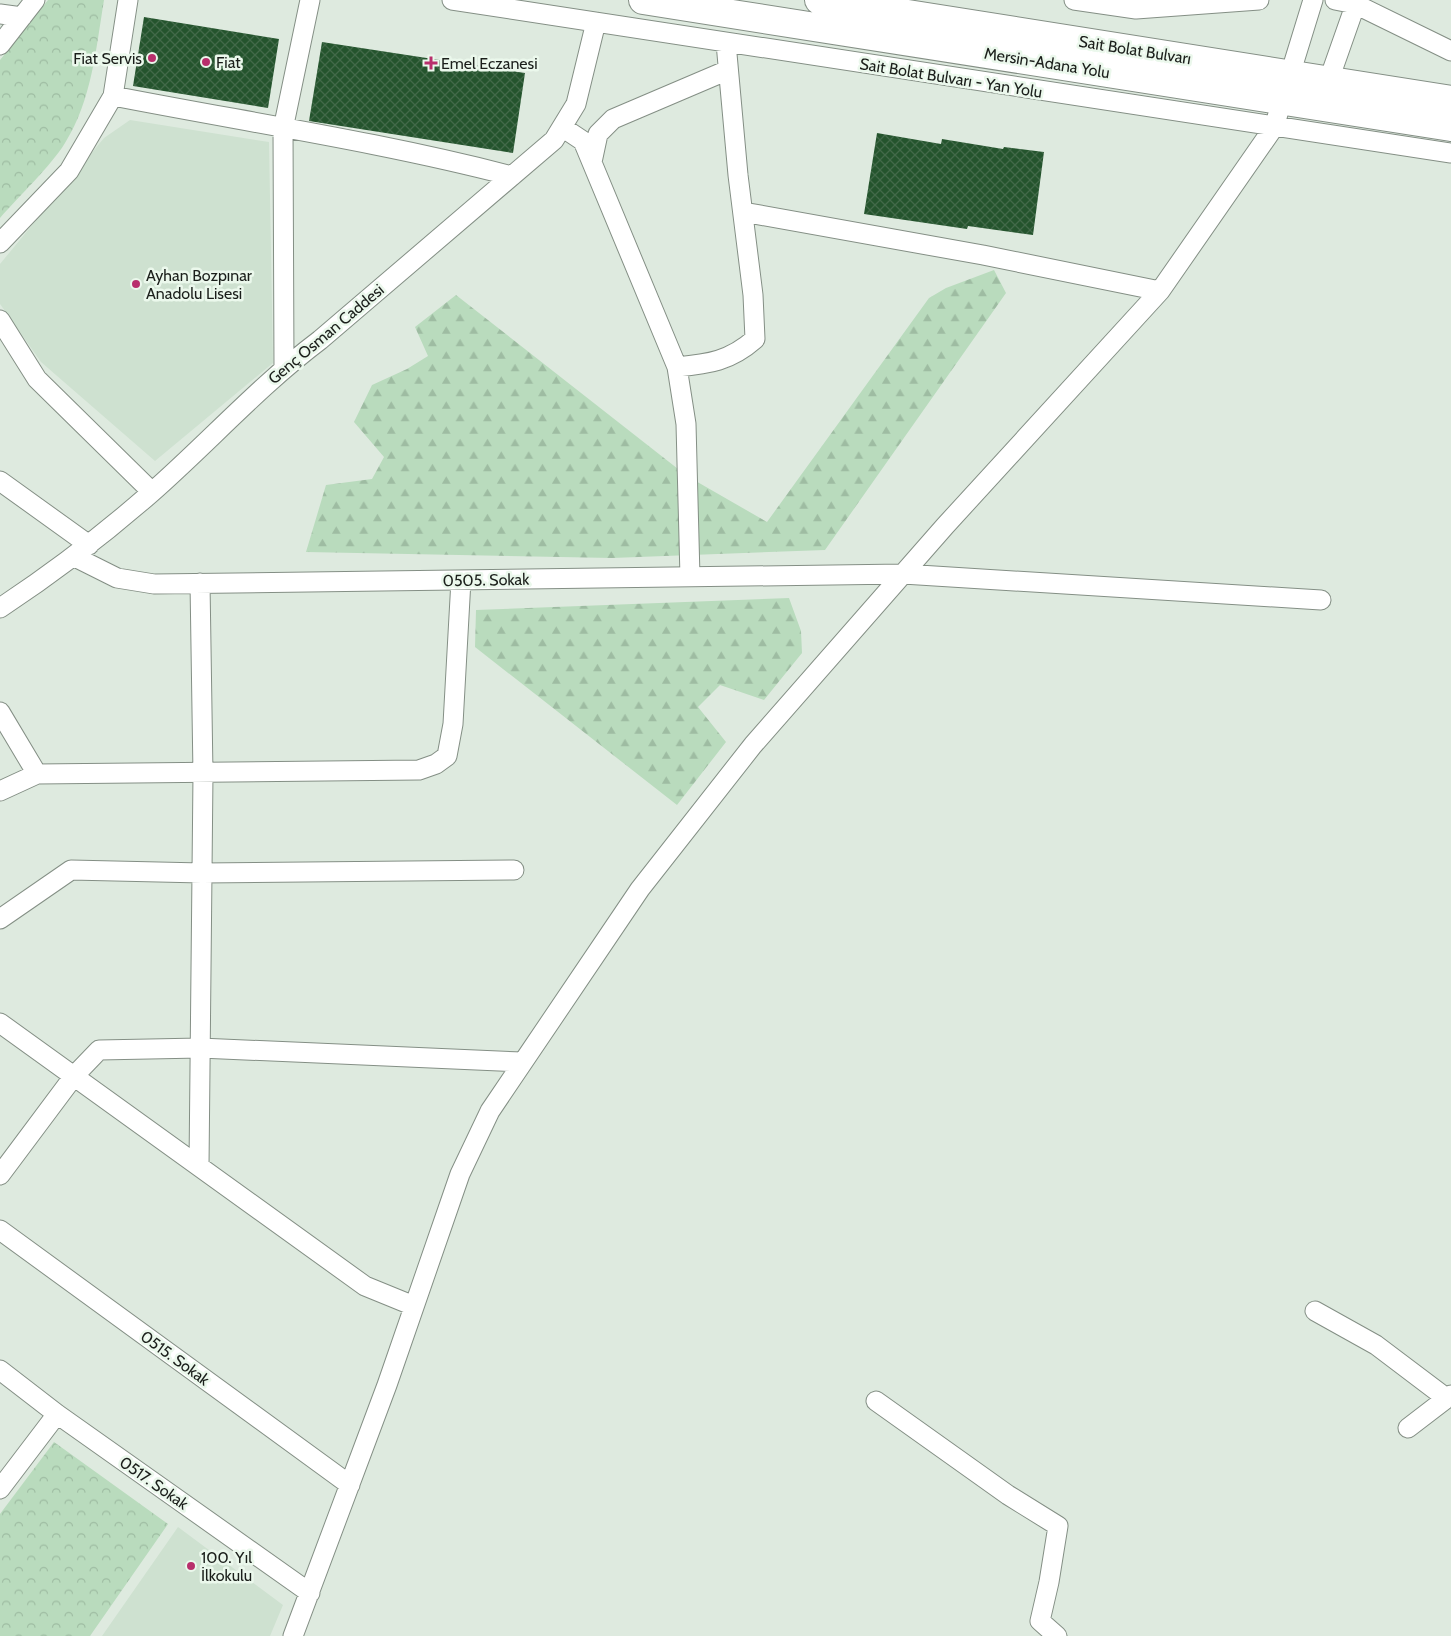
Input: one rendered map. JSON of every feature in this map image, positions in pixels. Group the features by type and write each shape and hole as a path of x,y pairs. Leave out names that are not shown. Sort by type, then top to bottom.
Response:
{"highway":[{"name":"Mersin-Adana Yolu","path":"643,0 1451,127"},
{"name":"Sait Bolat Bulvarı","path":"819,0 1451,100"}],"street":[{"path":"0,45 34,0"},
{"path":"0,243 69,171 113,96 128,0"},
{"path":"284,367 283,129 310,0"},
{"name":"Sait Bolat Bulvarı - Yan Yolu","path":"452,0 1451,153"},
{"path":"1074,0 1139,4 1259,0"},
{"path":"293,1636 350,1485 460,1174 490,1111 646,881 753,745 903,574 1160,291 1274,127 1313,0"},
{"path":"1335,0 1356,2 1451,51"},
{"path":"1312,133 1356,2"},
{"path":"0,14 22,17"},
{"name":"Genç Osman Caddesi","path":"0,608 82,551 152,492 284,367 320,340 554,140 576,104 596,22"},
{"path":"677,367 710,364 740,352 754,339 753,295 726,43"},
{"path":"592,162 598,134 613,119 728,70"},
{"path":"113,96 283,129 345,138 449,160 512,176"},
{"path":"562,127 583,141 677,367 686,424 690,577"},
{"path":"743,212 983,255 1160,291"},
{"path":"0,320 36,379 152,492"},
{"name":"0505. Sokak","path":"0,481 82,551 117,578 154,584 903,574 1321,600"},
{"path":"0,791 37,774 203,774 419,770 436,764 447,756 453,724 461,580"},
{"path":"199,1166 203,774 200,583"},
{"path":"0,712 37,774"},
{"path":"0,919 71,870 202,873 514,870"},
{"path":"0,1023 365,1286 414,1306"},
{"path":"0,1175 74,1076 99,1050 200,1048 522,1062"},
{"name":"0515. Sokak","path":"0,1230 350,1485"},
{"path":"1315,1310 1376,1345 1449,1396 1408,1428"},
{"name":"0517. Sokak","path":"0,1370 57,1414 310,1593"},
{"path":"876,1401 1008,1495 1058,1526 1049,1582 1040,1621 1057,1636"},
{"path":"0,1489 57,1414"}],"shaded area":[{"name":"Ayhan Bozpınar Anadolu Lisesi","path":"130,120 269,142 273,363 155,461 41,362 0,304 0,264 104,138"},
{"name":"100. Yıl İlkokulu","path":"178,1527 283,1605 270,1636 102,1636"}],"green space":[{"path":"48,0 104,0 92,73 81,109 65,143 43,171 0,218 0,60"},
{"path":"994,270 1006,293 825,550 612,558 306,552 326,485 372,479 384,457 354,422 372,385 407,369 428,356 415,327 456,295 687,476 767,522 929,298 946,288"},
{"path":"789,598 801,631 802,653 764,700 720,685 698,707 726,742 677,805 475,647 476,610"},
{"path":"54,1442 168,1524 90,1636 0,1636 0,1514"}],"building":[{"name":"Fiat","path":"144,17 279,39 268,108 133,86"},
{"path":"322,42 525,73 513,153 309,121"},
{"path":"877,133 941,144 942,139 1003,149 1004,147 1044,152 1033,235 968,226 967,229 864,214"}],"place":[{"name":"Fiat Servis","path":"152,58"},
{"name":"Fiat","path":"206,62"},
{"name":"Emel Eczanesi","path":"431,63"},
{"name":"Ayhan Bozpınar Anadolu Lisesi","path":"136,284"},
{"name":"100. Yıl İlkokulu","path":"191,1566"}]}
